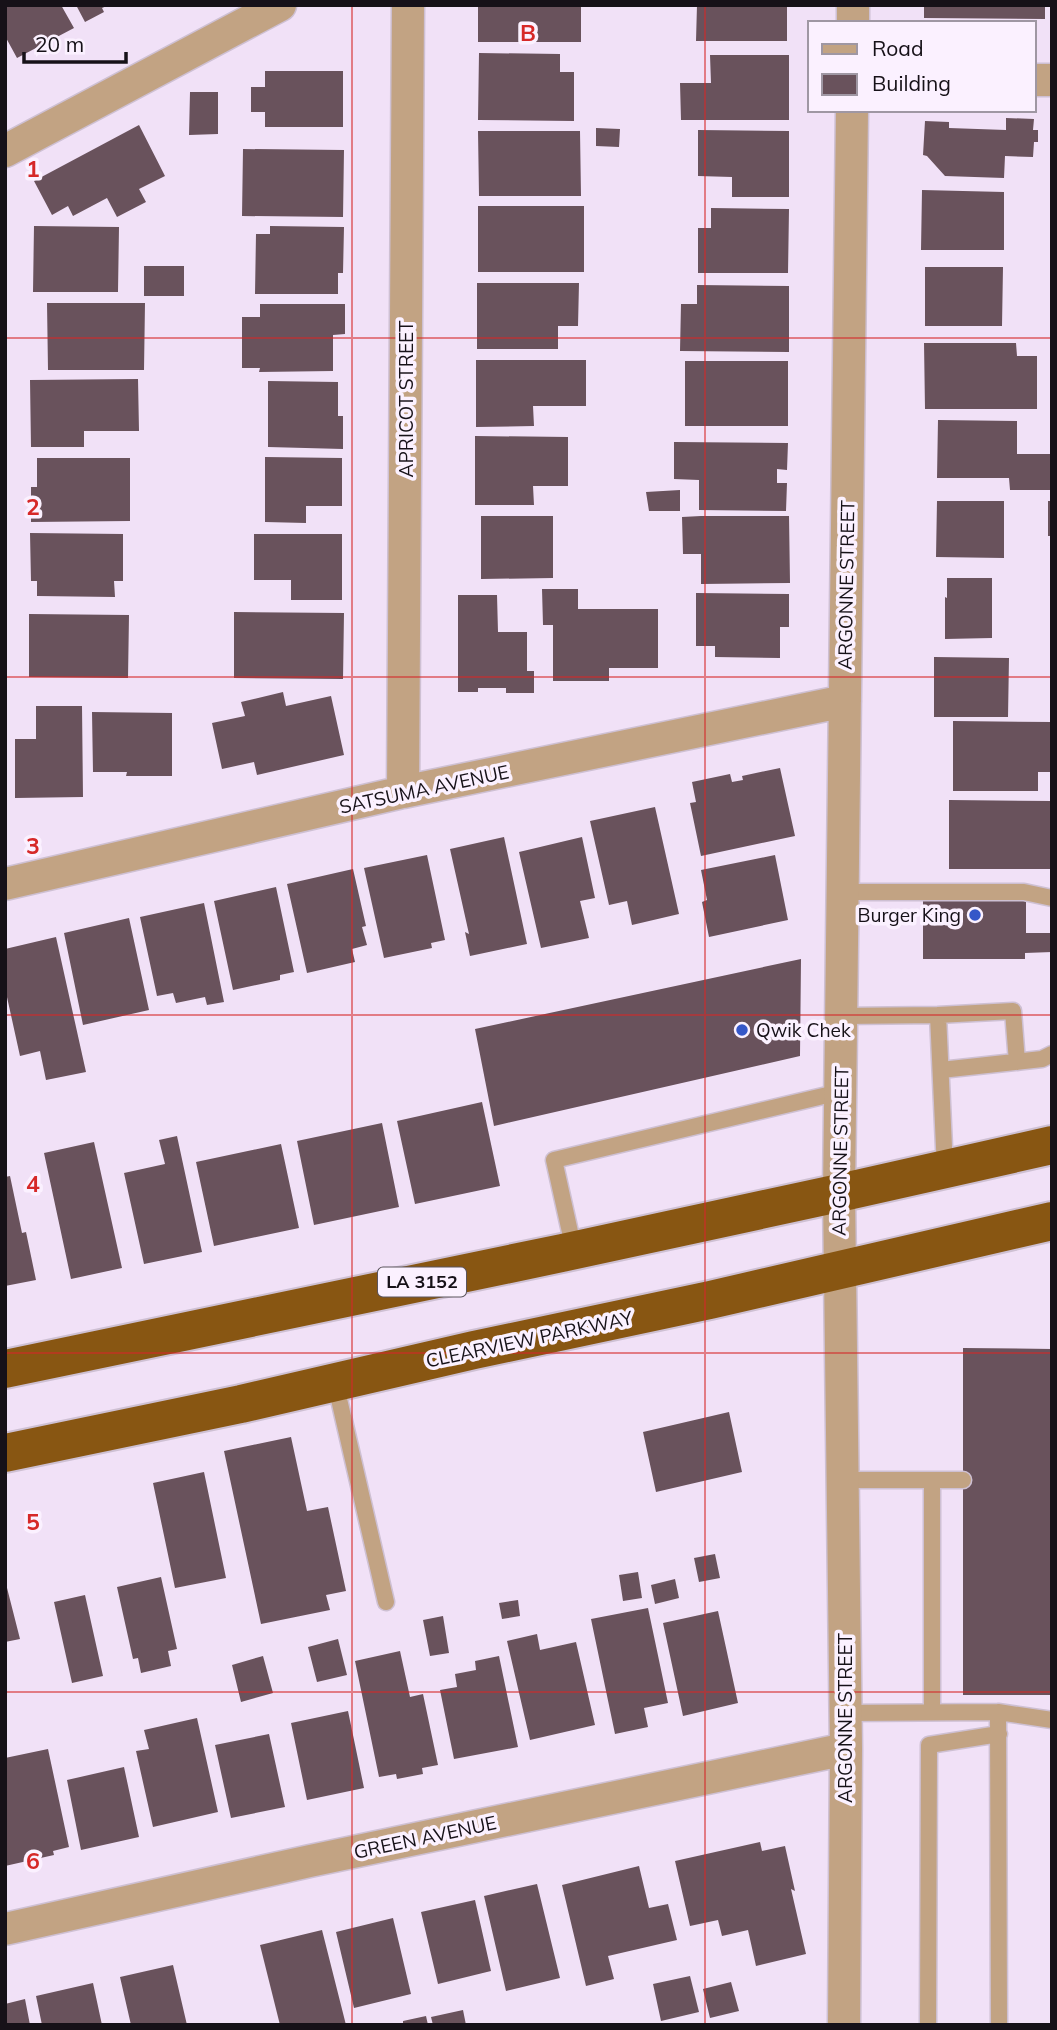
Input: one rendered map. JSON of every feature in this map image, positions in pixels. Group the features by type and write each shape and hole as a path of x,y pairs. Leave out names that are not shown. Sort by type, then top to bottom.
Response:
{"highway":[{"name":"LA 3152","path":"5,1369 574,1250 1052,1145"},
{"name":"CLEARVIEW PARKWAY","path":"5,1453 241,1404 1052,1221"}],"street":[{"path":"5,151 280,5"},
{"name":"APRICOT STREET","path":"403,792 408,5"},
{"name":"ARGONNE STREET","path":"844,2025 846,1749 839,1193 852,112"},
{"name":"SATSUMA AVENUE","path":"5,884 403,792 845,701"},
{"name":"GREEN AVENUE","path":"5,1929 297,1864 846,1749"}],"lane":[{"path":"843,892 1024,892 1052,898"},
{"path":"841,1016 1013,1011 1017,1062"},
{"path":"938,1015 945,1169"},
{"path":"941,1070 1042,1059 1052,1054"},
{"path":"574,1250 554,1160 840,1091"},
{"path":"335,1382 386,1602"},
{"path":"842,1480 963,1480"},
{"path":"932,1480 932,1712"},
{"path":"845,1713 998,1712 1052,1720"},
{"path":"998,1712 999,2025"},
{"path":"928,2025 929,1745 999,1734"}],"building":[{"path":"5,5 61,5 74,28 17,58 5,36"},
{"path":"76,5 109,5 102,8 104,12 85,22"},
{"path":"478,5 581,5 581,42 478,42"},
{"path":"697,5 787,5 787,41 696,41"},
{"path":"924,5 1045,5 1045,19 924,18"},
{"path":"479,53 560,54 560,72 574,72 574,121 478,120"},
{"path":"710,55 789,55 789,120 681,120 680,83 711,83"},
{"path":"265,71 343,71 343,127 265,127 265,112 251,112 251,87 265,87"},
{"path":"190,92 218,92 218,134 189,135"},
{"path":"1006,118 1034,119 1033,130 1038,130 1038,142 1034,142 1033,157 1005,156 1004,178 945,176 923,155 925,121 949,122 949,128 1006,130"},
{"path":"139,125 165,176 139,189 146,202 117,217 107,198 73,216 68,206 52,215 34,181"},
{"path":"596,128 620,129 619,147 596,146"},
{"path":"698,130 789,131 789,197 732,197 732,177 698,176"},
{"path":"478,131 580,131 581,196 479,196"},
{"path":"243,149 344,150 343,217 242,216"},
{"path":"922,190 1004,192 1004,250 921,250"},
{"path":"478,206 584,206 584,272 478,272"},
{"path":"711,208 789,209 788,273 698,273 698,228 711,228"},
{"path":"34,226 119,227 118,292 33,292"},
{"path":"270,226 344,227 343,273 338,273 338,294 255,294 256,234 270,234"},
{"path":"144,266 184,266 184,296 144,296"},
{"path":"925,267 1003,267 1002,326 925,326"},
{"path":"477,283 579,283 578,326 558,326 558,349 477,349"},
{"path":"697,285 789,286 789,352 680,351 681,304 697,304"},
{"path":"47,303 145,303 144,370 48,370"},
{"path":"260,304 345,304 345,334 333,335 333,371 259,372 260,368 242,368 242,317 260,317"},
{"path":"924,343 1016,343 1017,356 1037,356 1037,409 925,409"},
{"path":"476,360 586,360 586,406 533,406 534,426 476,427"},
{"path":"685,361 788,361 788,426 685,426"},
{"path":"138,379 139,431 84,431 84,447 31,447 30,380"},
{"path":"268,381 338,382 338,416 343,416 343,449 268,447"},
{"path":"938,420 1017,421 1017,454 1052,454 1052,490 1010,490 1009,478 937,478"},
{"path":"475,436 568,437 568,486 533,486 534,505 475,505"},
{"path":"674,442 788,443 787,470 777,469 777,483 787,483 786,511 699,510 699,480 674,479"},
{"path":"265,457 342,458 342,506 306,506 306,523 265,522"},
{"path":"37,458 130,458 130,521 31,522 31,487 37,487"},
{"path":"680,490 680,511 649,511 646,492"},
{"path":"937,501 1004,501 1004,558 936,557"},
{"path":"1048,501 1052,501 1052,536 1048,536"},
{"path":"481,516 553,516 553,578 481,579"},
{"path":"789,516 790,583 701,584 701,554 683,554 682,517"},
{"path":"30,533 123,534 123,581 114,581 115,597 37,596 37,581 31,581"},
{"path":"254,534 342,534 342,600 291,600 291,580 254,580"},
{"path":"947,578 992,578 992,638 945,639"},
{"path":"542,589 578,589 578,609 658,609 658,668 609,668 609,681 553,681 553,625 543,625"},
{"path":"696,593 789,594 789,627 780,627 780,658 715,657 715,646 696,646"},
{"path":"458,595 497,595 498,632 527,632 527,671 534,671 534,693 506,693 506,688 478,688 478,692 458,692"},
{"path":"234,612 344,613 343,679 234,678"},
{"path":"29,614 129,615 128,678 29,677"},
{"path":"934,657 1009,658 1008,717 934,717"},
{"path":"283,692 286,706 331,696 344,755 257,775 254,762 222,769 212,723 245,716 241,702"},
{"path":"36,706 82,706 83,797 15,798 15,739 36,739"},
{"path":"92,712 172,713 172,776 126,776 127,772 93,772"},
{"path":"953,721 1052,722 1052,772 1038,772 1038,791 953,791"},
{"path":"780,768 795,836 701,856 690,803 696,802 692,782 730,774 732,782 743,780 742,776"},
{"path":"949,800 1052,801 1052,869 949,869"},
{"path":"655,807 679,914 632,925 627,901 609,905 590,821"},
{"path":"504,837 527,944 470,956 465,932 469,934 450,849"},
{"path":"582,837 595,898 580,901 589,938 541,948 519,852"},
{"path":"427,855 445,940 431,943 432,948 384,958 364,868"},
{"path":"775,855 788,920 709,937 702,902 707,900 701,870"},
{"path":"353,869 366,926 362,927 367,945 352,949 355,962 307,973 287,884"},
{"path":"276,887 294,972 280,975 280,980 233,990 214,901"},
{"name":"Burger King","path":"923,897 1026,897 1026,933 1052,933 1052,952 1025,953 1025,959 923,959"},
{"path":"204,903 224,1002 207,1005 205,997 176,1003 173,993 157,996 140,917"},
{"path":"129,918 149,1010 83,1025 64,933"},
{"path":"56,937 86,1072 46,1080 40,1051 20,1056 5,988 5,949"},
{"path":"801,959 800,1056 494,1126 475,1029"},
{"path":"482,1102 500,1186 415,1204 397,1121"},
{"path":"382,1123 399,1207 314,1225 297,1141"},
{"path":"177,1136 202,1252 144,1264 124,1173 165,1164 159,1140"},
{"path":"94,1142 122,1268 71,1279 44,1153"},
{"path":"281,1144 299,1228 214,1246 196,1162"},
{"path":"10,1176 22,1233 26,1232 36,1280 5,1286 5,1177"},
{"path":"963,1348 1052,1349 1052,1695 963,1695"},
{"path":"729,1412 742,1472 656,1492 643,1432"},
{"path":"291,1437 307,1511 328,1507 346,1591 326,1595 330,1610 261,1624 224,1451"},
{"path":"204,1472 226,1578 175,1588 153,1483"},
{"path":"715,1554 720,1578 699,1582 694,1558"},
{"path":"638,1572 642,1598 623,1601 619,1575"},
{"path":"161,1577 177,1649 168,1651 171,1666 141,1673 138,1658 133,1659 117,1587"},
{"path":"675,1579 679,1598 655,1604 651,1585"},
{"path":"5,1580 20,1639 5,1642"},
{"path":"85,1595 103,1676 72,1683 54,1602"},
{"path":"518,1600 520,1616 502,1619 499,1603"},
{"path":"648,1608 668,1703 644,1708 648,1727 615,1734 591,1619"},
{"path":"718,1611 738,1703 683,1716 663,1623"},
{"path":"443,1616 449,1653 430,1656 423,1620"},
{"path":"537,1634 540,1650 576,1642 595,1725 530,1740 507,1641"},
{"path":"338,1639 347,1675 317,1682 308,1647"},
{"path":"400,1651 410,1697 423,1694 438,1765 422,1768 423,1774 397,1779 396,1774 379,1777 355,1661"},
{"path":"263,1656 273,1693 241,1702 232,1665"},
{"path":"499,1656 518,1747 454,1759 440,1690 457,1687 455,1674 476,1670 475,1661"},
{"path":"348,1711 364,1788 307,1800 291,1723"},
{"path":"197,1718 218,1812 153,1827 136,1751 149,1749 144,1730"},
{"path":"269,1734 285,1807 231,1818 215,1745"},
{"path":"48,1749 69,1847 53,1851 54,1855 5,1866 5,1758"},
{"path":"124,1767 139,1837 81,1850 67,1780"},
{"path":"760,1842 762,1851 785,1846 795,1891 791,1889 806,1954 756,1966 748,1930 722,1936 718,1920 690,1926 675,1861"},
{"path":"639,1866 649,1908 668,1904 677,1940 608,1956 614,1979 586,1986 562,1885"},
{"path":"537,1884 560,1978 506,1991 484,1896"},
{"path":"475,1900 491,1971 438,1984 421,1912"},
{"path":"393,1918 411,1994 354,2008 336,1932"},
{"path":"322,1930 346,2025 280,2025 260,1945"},
{"path":"173,1965 187,2025 131,2025 120,1977"},
{"path":"690,1976 699,2012 661,2021 653,1984"},
{"path":"731,1982 739,2011 710,2018 703,1989"},
{"path":"93,1983 102,2025 42,2025 36,1996"},
{"path":"25,1999 30,2025 5,2025 5,2004"},
{"path":"463,2010 466,2025 433,2025 431,2017"},
{"path":"426,2016 428,2025 403,2025 403,2021"}],"place":[{"name":"Burger King","path":"975,915"},
{"name":"Qwik Chek","path":"742,1030"}]}
